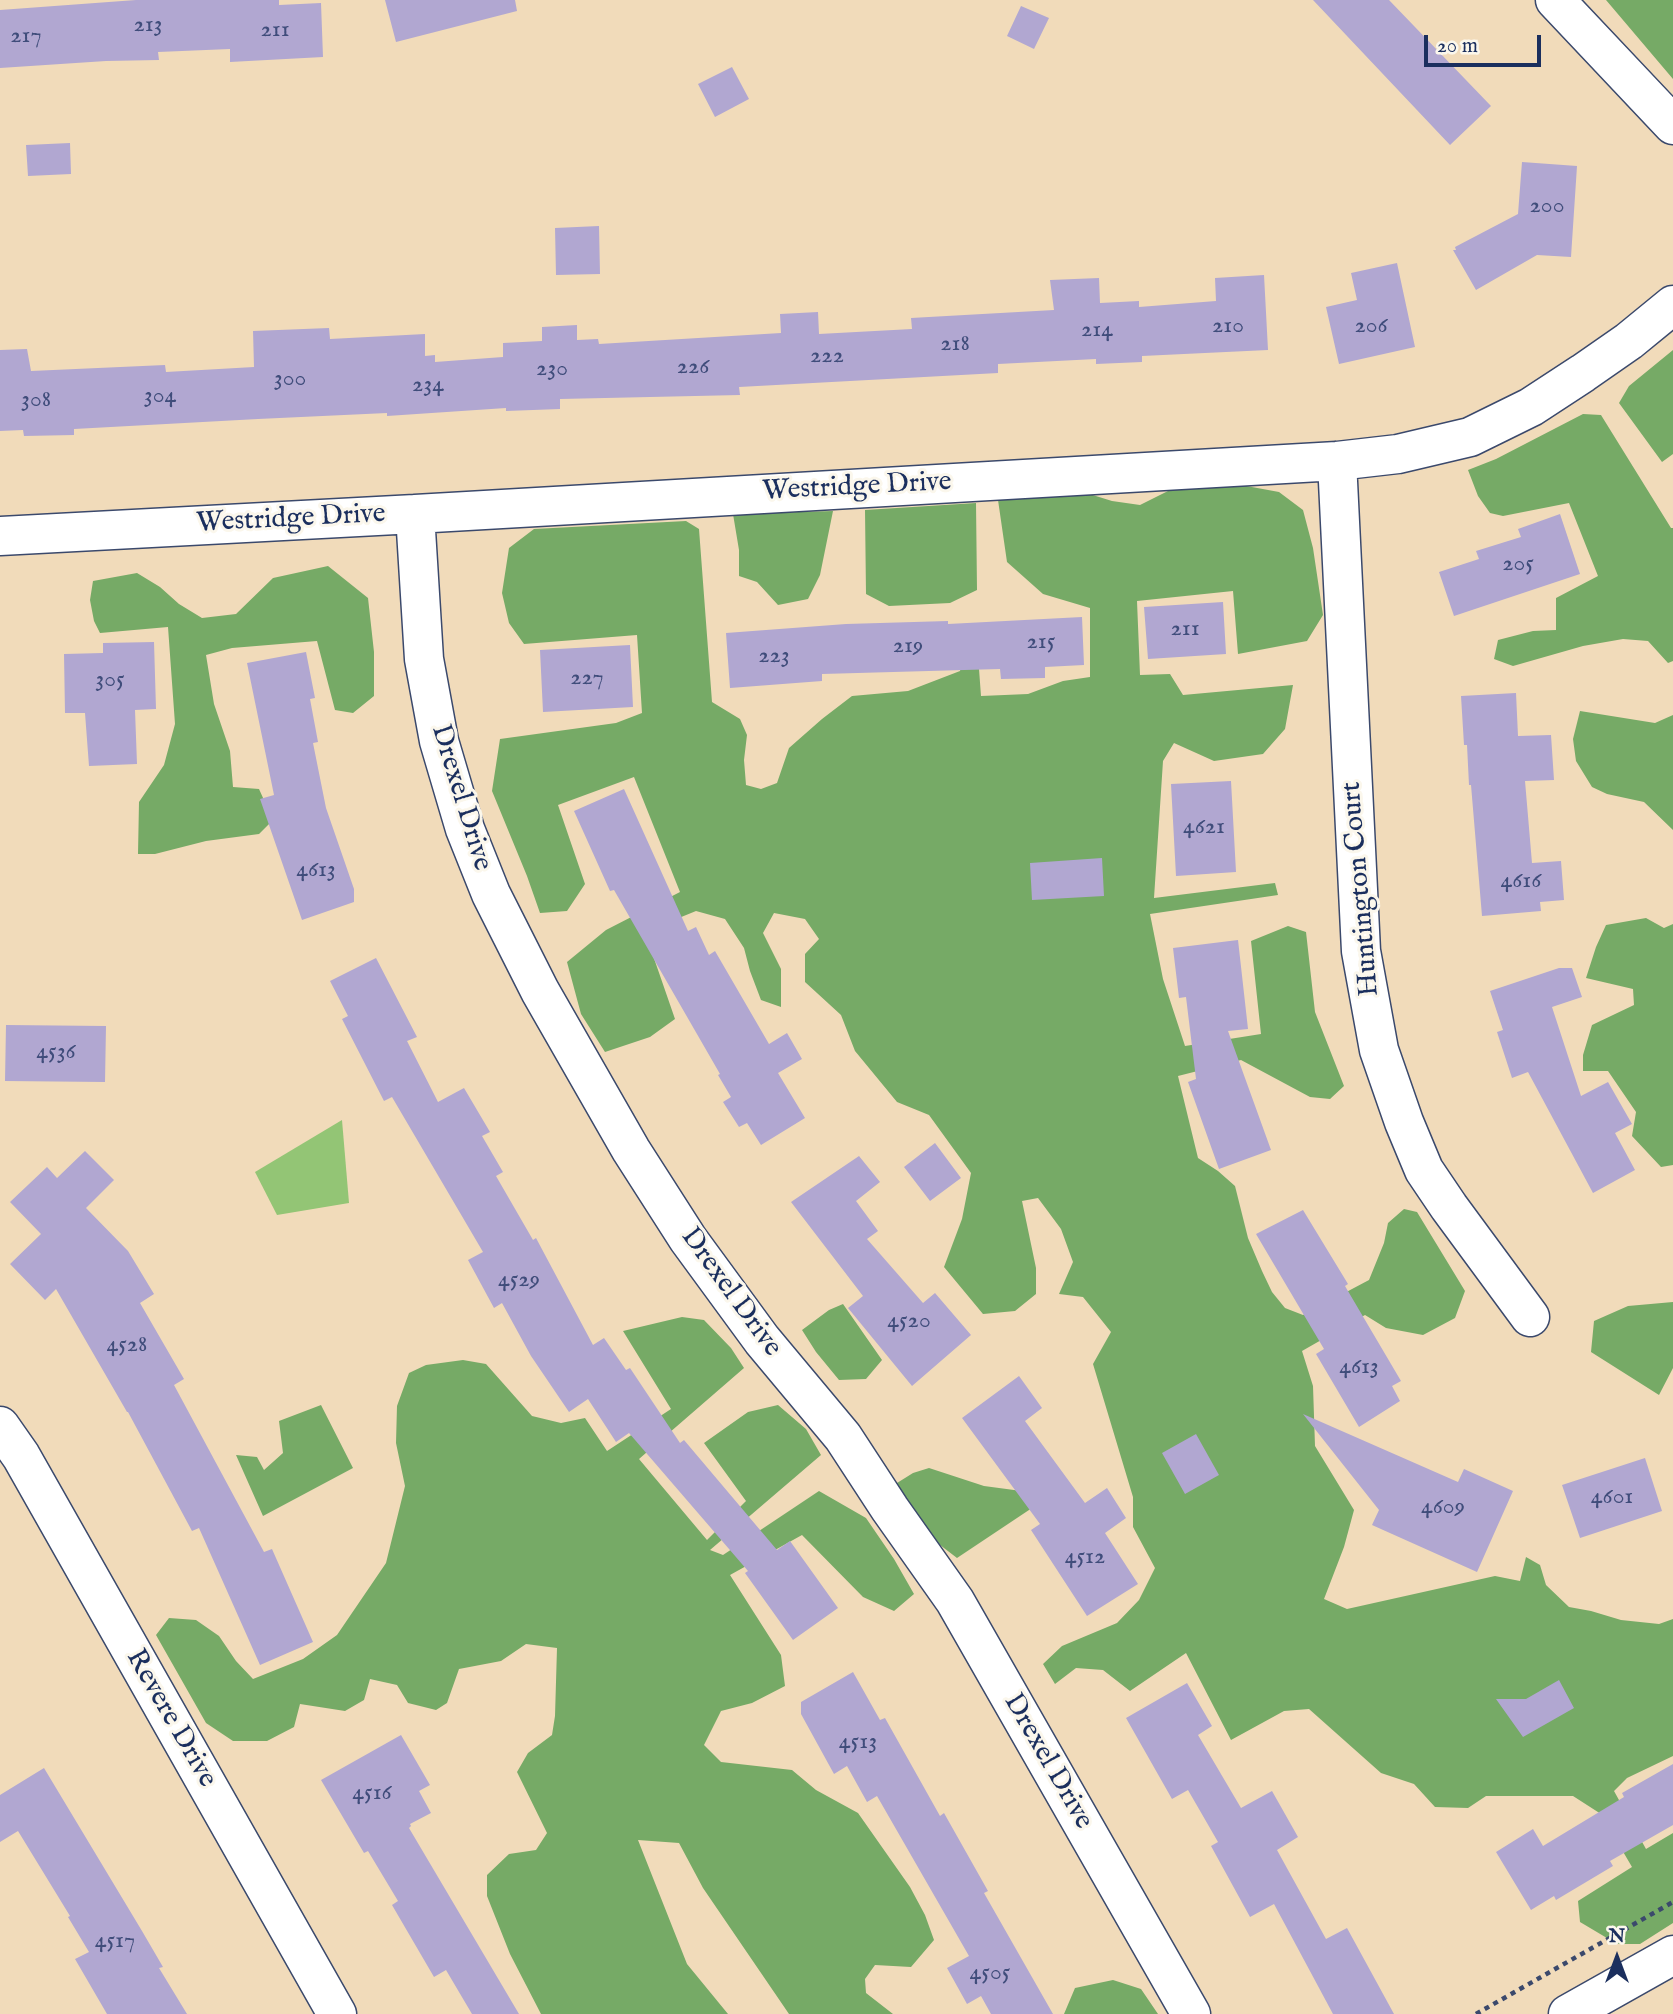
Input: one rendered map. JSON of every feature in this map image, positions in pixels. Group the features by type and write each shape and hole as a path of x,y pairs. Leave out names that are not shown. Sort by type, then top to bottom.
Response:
{"street":[{"path":"1555,0 1673,125"},
{"name":"Westridge Drive","path":"0,536 1338,461 1398,454 1470,437 1531,407 1629,341 1673,305"},
{"name":"Huntington Court","path":"1338,461 1361,951 1379,1050 1424,1170 1448,1207 1530,1317"},
{"name":"Drexel Drive","path":"415,514 424,659 439,741 465,829 491,894 540,991 631,1150 688,1239 762,1340 843,1437 955,1601 1191,2014"},
{"name":"Revere Drive","path":"0,1426 21,1456 337,2014"},
{"path":"1568,2014 1673,1955"}],"path":[{"path":"1476,2014 1673,1902"}],"green space":[{"path":"1606,0 1673,0 1673,79"},
{"path":"1673,350 1673,454 1662,462 1619,403 1629,386"},
{"path":"1583,414 1601,415 1673,528 1673,661 1668,663 1648,641 1623,639 1583,646 1513,666 1494,659 1498,640 1533,631 1556,630 1556,598 1598,576 1569,503 1503,516 1490,513 1478,496 1468,470 1496,459"},
{"path":"1241,485 1279,492 1303,510 1313,548 1323,615 1307,641 1238,654 1233,591 1137,601 1140,675 1170,674 1183,695 1293,685 1285,729 1263,754 1214,761 1174,743 1163,761 1154,898 1275,883 1278,895 1150,914 1163,979 1185,1046 1261,1034 1251,941 1288,926 1306,932 1315,1012 1344,1086 1330,1099 1310,1097 1241,1060 1178,1076 1198,1158 1235,1186 1248,1238 1272,1292 1285,1308 1303,1315 1369,1280 1384,1243 1388,1223 1404,1209 1417,1212 1465,1291 1455,1318 1423,1335 1386,1328 1365,1315 1302,1351 1313,1386 1315,1446 1354,1510 1344,1547 1324,1599 1347,1609 1495,1576 1520,1581 1526,1557 1540,1565 1546,1585 1569,1607 1621,1620 1659,1624 1673,1619 1673,1756 1627,1778 1614,1791 1646,1849 1673,1833 1673,1923 1640,1944 1617,1944 1580,1922 1578,1901 1632,1867 1601,1814 1573,1796 1486,1796 1468,1808 1435,1807 1414,1784 1381,1773 1309,1709 1284,1711 1231,1740 1186,1653 1130,1691 1103,1670 1076,1668 1055,1684 1043,1664 1062,1646 1117,1623 1139,1600 1155,1568 1133,1527 1133,1497 1093,1364 1111,1332 1083,1297 1059,1294 1073,1262 1061,1229 1038,1198 1022,1201 1036,1268 1036,1294 1015,1311 983,1314 944,1267 962,1219 971,1173 929,1115 897,1102 855,1051 841,1015 805,982 805,954 819,939 805,919 774,913 763,933 781,969 781,1007 761,1000 744,948 725,919 696,911 669,922 648,941 675,1019 650,1037 605,1052 581,1014 567,962 606,930 680,892 634,777 558,805 585,884 567,911 540,913 492,791 500,739 616,723 642,713 637,635 524,644 509,623 502,593 509,548 534,529 686,521 699,529 712,702 740,719 747,735 744,760 746,785 761,789 777,783 789,748 852,696 908,691 960,671 967,637 977,642 981,696 1028,694 1063,681 1090,677 1090,608 1043,594 1007,562 998,500 1083,492 1112,501 1140,505 1170,490"},
{"path":"976,503 977,590 950,603 889,606 866,594 865,510"},
{"path":"833,511 820,575 808,599 778,605 757,582 739,576 739,550 733,514"},
{"path":"328,566 368,598 374,652 374,696 353,713 335,710 317,641 232,648 206,655 214,704 230,751 233,787 259,789 273,820 259,834 206,841 155,854 138,854 139,802 164,765 175,724 168,627 100,633 94,621 90,600 93,581 137,573 202,618 236,614 273,578"},
{"path":"1580,711 1655,723 1673,715 1673,830 1644,802 1607,794 1592,787 1576,761 1573,739"},
{"path":"1646,918 1664,928 1673,924 1673,1165 1661,1167 1632,1136 1636,1112 1608,1071 1583,1071 1583,1055 1592,1025 1634,1005 1633,989 1586,978 1596,947 1606,925"},
{"path":"342,1120 349,1203 277,1215 255,1172"},
{"path":"1673,1302 1673,1368 1659,1395 1591,1352 1594,1321 1628,1306"},
{"path":"843,1304 882,1360 866,1379 839,1380 802,1330 829,1310"},
{"path":"682,1317 704,1320 731,1348 744,1368 639,1459 707,1540 746,1501 704,1443 748,1412 778,1405 806,1429 821,1455 710,1550 723,1555 819,1491 866,1518 914,1594 894,1611 863,1597 802,1535 730,1575 781,1655 785,1686 752,1703 721,1711 704,1745 721,1762 792,1770 816,1790 858,1813 910,1887 925,1915 934,1940 911,1967 875,1965 865,1979 866,1993 893,2014 789,2014 703,1888 679,1843 638,1840 687,1964 728,2014 541,2014 510,1954 487,1896 487,1875 509,1854 536,1850 547,1833 517,1772 528,1753 552,1735 557,1648 526,1644 501,1661 459,1669 447,1703 436,1710 408,1703 397,1685 370,1679 364,1700 345,1711 300,1704 294,1727 267,1741 233,1741 206,1723 156,1635 169,1618 196,1620 219,1636 236,1661 253,1679 303,1659 337,1635 386,1563 405,1486 396,1443 397,1406 409,1373 426,1365 463,1360 486,1364 532,1416 561,1423 585,1418 607,1451 671,1409 623,1331"},
{"path":"321,1405 353,1468 263,1516 236,1455 257,1457 264,1470 283,1453 279,1421"},
{"path":"929,1468 984,1486 1029,1492 1059,1490 957,1558 895,1505 897,1483 913,1473"},
{"path":"1113,1980 1141,1989 1158,2014 1064,2014 1075,1988"}],"building":[{"path":"136,0 279,0 279,5 321,3 323,57 230,62 230,49 158,52 159,60 0,68 0,10"},
{"path":"385,0 515,0 517,11 396,42"},
{"path":"1313,0 1389,0 1491,106 1450,145"},
{"path":"1021,6 1049,18 1034,49 1007,36"},
{"path":"732,67 749,99 715,117 698,84"},
{"path":"70,143 71,174 28,176 26,145"},
{"path":"1522,162 1577,166 1571,257 1537,255 1476,290 1453,250 1518,214"},
{"path":"599,226 600,274 556,275 555,228"},
{"path":"1397,263 1415,347 1339,364 1326,307 1357,300 1351,273"},
{"path":"1264,275 1268,350 1142,356 1142,362 1096,364 1096,359 998,364 998,373 739,387 740,395 560,399 560,409 506,411 506,408 387,416 387,413 258,419 74,429 74,435 24,436 23,430 0,431 0,350 27,349 31,371 165,365 166,372 254,367 253,331 329,328 330,339 425,334 425,356 435,355 435,362 503,357 503,343 542,341 542,327 577,325 577,340 598,339 599,344 781,333 780,314 818,312 819,334 912,329 911,318 1054,310 1050,280 1099,278 1100,303 1139,301 1139,307 1216,301 1215,278"},
{"path":"1560,514 1580,574 1454,616 1439,572 1479,559 1476,551 1521,537 1518,529"},
{"path":"1223,602 1226,654 1148,659 1144,607"},
{"path":"1082,617 1084,665 1045,667 1045,678 1001,679 1000,669 822,674 822,681 730,688 726,633 846,624 948,621 948,624"},
{"path":"154,642 156,709 135,710 137,764 89,766 85,713 65,713 64,654 103,653 103,643"},
{"path":"630,645 633,707 543,712 540,650"},
{"path":"306,652 315,698 310,699 318,742 313,743 326,808 354,889 354,902 302,920 260,799 274,795 247,663"},
{"path":"1516,693 1518,736 1551,735 1554,780 1525,781 1532,863 1561,861 1564,900 1540,902 1541,911 1482,916 1461,696"},
{"path":"1231,781 1236,872 1176,876 1171,784"},
{"path":"624,789 688,931 696,927 709,955 715,951 769,1044 787,1033 802,1059 778,1073 805,1118 761,1145 747,1123 739,1127 723,1102 731,1097 718,1075 720,1074 614,890 610,891 574,811"},
{"path":"1102,858 1104,896 1032,900 1030,863"},
{"path":"1238,940 1248,1029 1228,1031 1271,1150 1219,1169 1188,1082 1196,1079 1186,997 1179,998 1173,948"},
{"path":"376,958 417,1037 407,1041 438,1102 464,1088 490,1132 482,1136 503,1172 496,1176 533,1240 536,1238 593,1345 604,1338 626,1370 630,1368 680,1443 684,1440 777,1550 790,1541 838,1608 793,1640 745,1573 748,1571 629,1433 616,1442 588,1399 569,1412 531,1356 502,1303 494,1308 468,1260 483,1252 392,1097 384,1101 342,1019 348,1016 330,981"},
{"path":"1559,968 1572,968 1582,997 1552,1007 1581,1096 1608,1082 1632,1124 1615,1133 1635,1170 1593,1193 1528,1072 1512,1078 1497,1032 1503,1030 1490,991"},
{"path":"6,1025 106,1026 105,1082 5,1081"},
{"path":"935,1143 961,1178 930,1201 904,1167"},
{"path":"85,1151 114,1180 86,1208 128,1251 154,1294 140,1303 184,1379 174,1385 264,1552 272,1549 313,1642 260,1665 199,1528 192,1531 128,1412 56,1289 45,1300 10,1264 41,1234 10,1202 47,1167 57,1178"},
{"path":"859,1156 880,1182 856,1201 878,1231 867,1239 923,1303 935,1293 971,1335 912,1386 848,1308 863,1296 791,1202"},
{"path":"1303,1210 1348,1284 1345,1286 1401,1381 1392,1386 1400,1401 1359,1427 1316,1354 1324,1349 1256,1234"},
{"path":"1019,1376 1042,1408 1025,1421 1085,1503 1107,1488 1126,1518 1105,1533 1138,1584 1087,1616 1031,1530 1040,1524 962,1418"},
{"path":"1303,1414 1458,1482 1464,1469 1513,1491 1477,1572 1372,1525 1379,1510"},
{"path":"1196,1434 1219,1475 1185,1494 1162,1453"},
{"path":"1645,1458 1662,1511 1580,1538 1562,1485"},
{"path":"853,1672 880,1720 885,1718 940,1816 944,1813 988,1891 984,1893 1053,2014 991,2014 981,1996 967,2004 947,1968 969,1956 877,1796 867,1802 847,1766 834,1774 801,1714 801,1702"},
{"path":"1559,1680 1574,1708 1523,1737 1496,1699 1526,1699"},
{"path":"1187,1683 1212,1726 1198,1735 1241,1808 1272,1791 1298,1837 1277,1850 1326,1939 1347,1928 1394,2014 1333,2014 1274,1904 1250,1917 1211,1846 1218,1842 1188,1790 1172,1799 1126,1718"},
{"path":"401,1735 430,1785 419,1791 431,1813 410,1824 409,1828 519,2014 472,2014 446,1970 434,1977 392,1905 398,1901 368,1851 364,1853 321,1780"},
{"path":"1673,1764 1673,1825 1610,1861 1613,1866 1556,1900 1554,1896 1531,1910 1496,1852 1533,1829 1543,1846 1624,1797 1622,1793"},
{"path":"44,1768 163,1967 159,1968 187,2014 107,2014 75,1959 89,1952 18,1831 0,1842 0,1795"}]}
